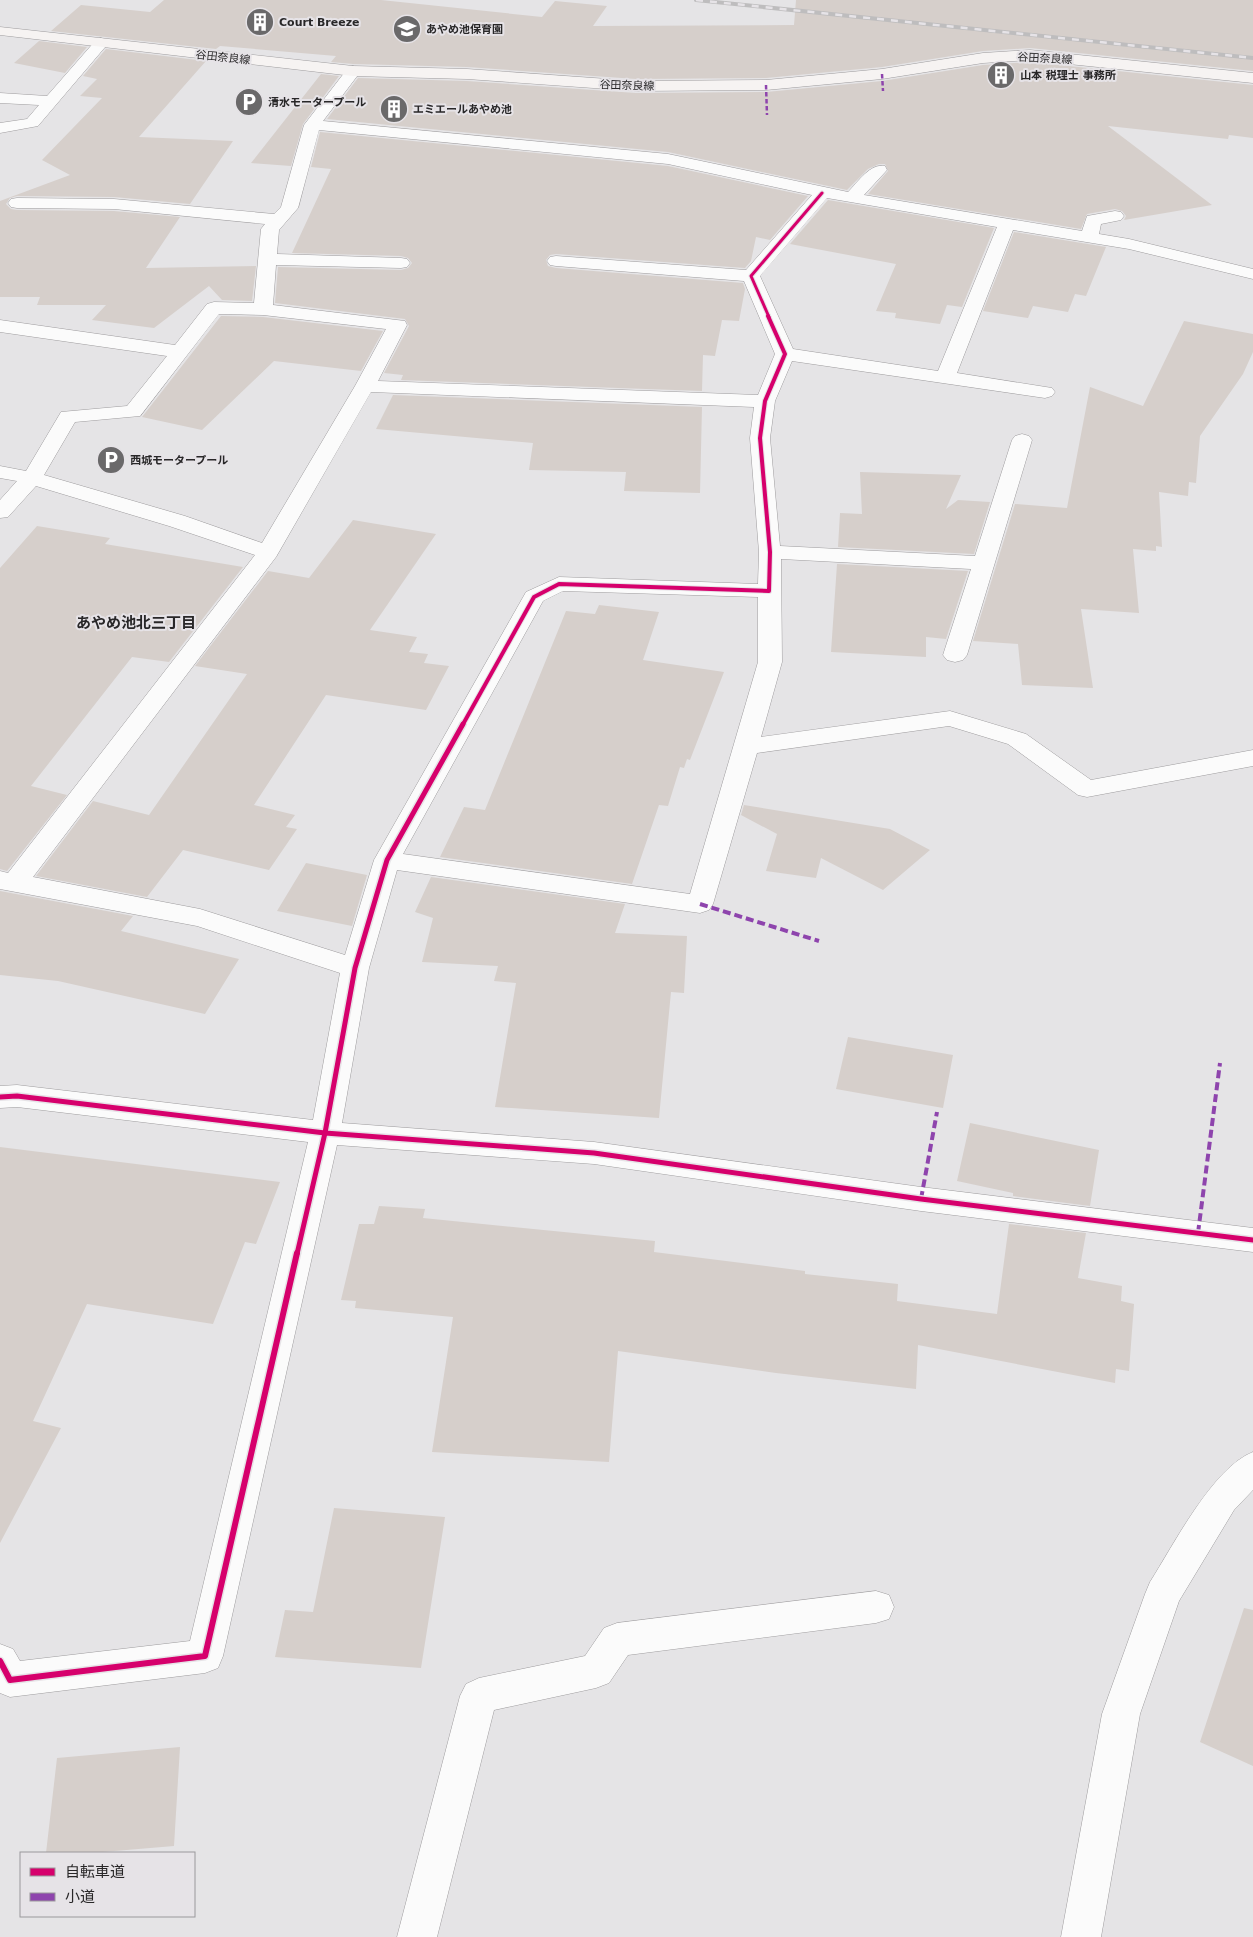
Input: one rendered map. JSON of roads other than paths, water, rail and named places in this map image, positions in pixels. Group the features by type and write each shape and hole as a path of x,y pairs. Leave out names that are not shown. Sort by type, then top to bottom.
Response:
{"main road":[{"name":"谷田奈良線","path":"0,31 353,71 467,74 636,86 766,85 882,74 983,58 1030,55 1253,78"}],"street":[{"path":"0,128 32,123 100,43"},
{"path":"263,309 270,229 289,208 312,125 353,71"},
{"path":"0,98 51,101"},
{"path":"312,125 668,159 822,193 1129,244 1253,274"},
{"path":"852,198 879,170"},
{"path":"751,276 822,193"},
{"path":"17,203 114,204 278,220"},
{"path":"1088,237 1093,220 1115,216"},
{"path":"946,376 1007,224"},
{"path":"267,259 401,263"},
{"path":"556,261 751,276"},
{"path":"388,860 700,904 770,662 770,552 760,438 765,401 785,354 751,276"},
{"path":"0,512 32,478 68,416 133,412 214,308 263,309 398,325 365,386 268,552 7,882 200,918 355,968"},
{"path":"0,326 180,352"},
{"path":"785,354 946,376 1045,392"},
{"path":"365,386 765,401"},
{"path":"955,655 1022,440"},
{"path":"0,472 32,478 177,521 268,552"},
{"path":"770,552 984,563"},
{"path":"0,1661 10,1680 205,1656 325,1133 355,968 388,860 534,597 559,584 770,591"},
{"path":"746,747 950,718 1017,739 1087,789 1253,758"},
{"path":"0,1097 17,1096 325,1133 594,1154 921,1199 1253,1240"},
{"path":"1081,1937 1121,1714 1162,1594 1222,1499 1253,1467"},
{"path":"417,1937 479,1696 596,1671 617,1640 876,1607"}],"railway":[{"path":"696,0 1253,58"}],"place":[{"name":"Court Breeze","path":"260,22"},
{"name":"あやめ池保育園","path":"407,29"},
{"name":"山本 税理士 事務所","path":"1001,75"},
{"name":"清水モータープール","path":"249,102"},
{"name":"エミエールあやめ池","path":"394,109"},
{"name":"西城モータープール","path":"111,460"}],"district":[{"name":"あやめ池北三丁目","path":"136,623"}]}
